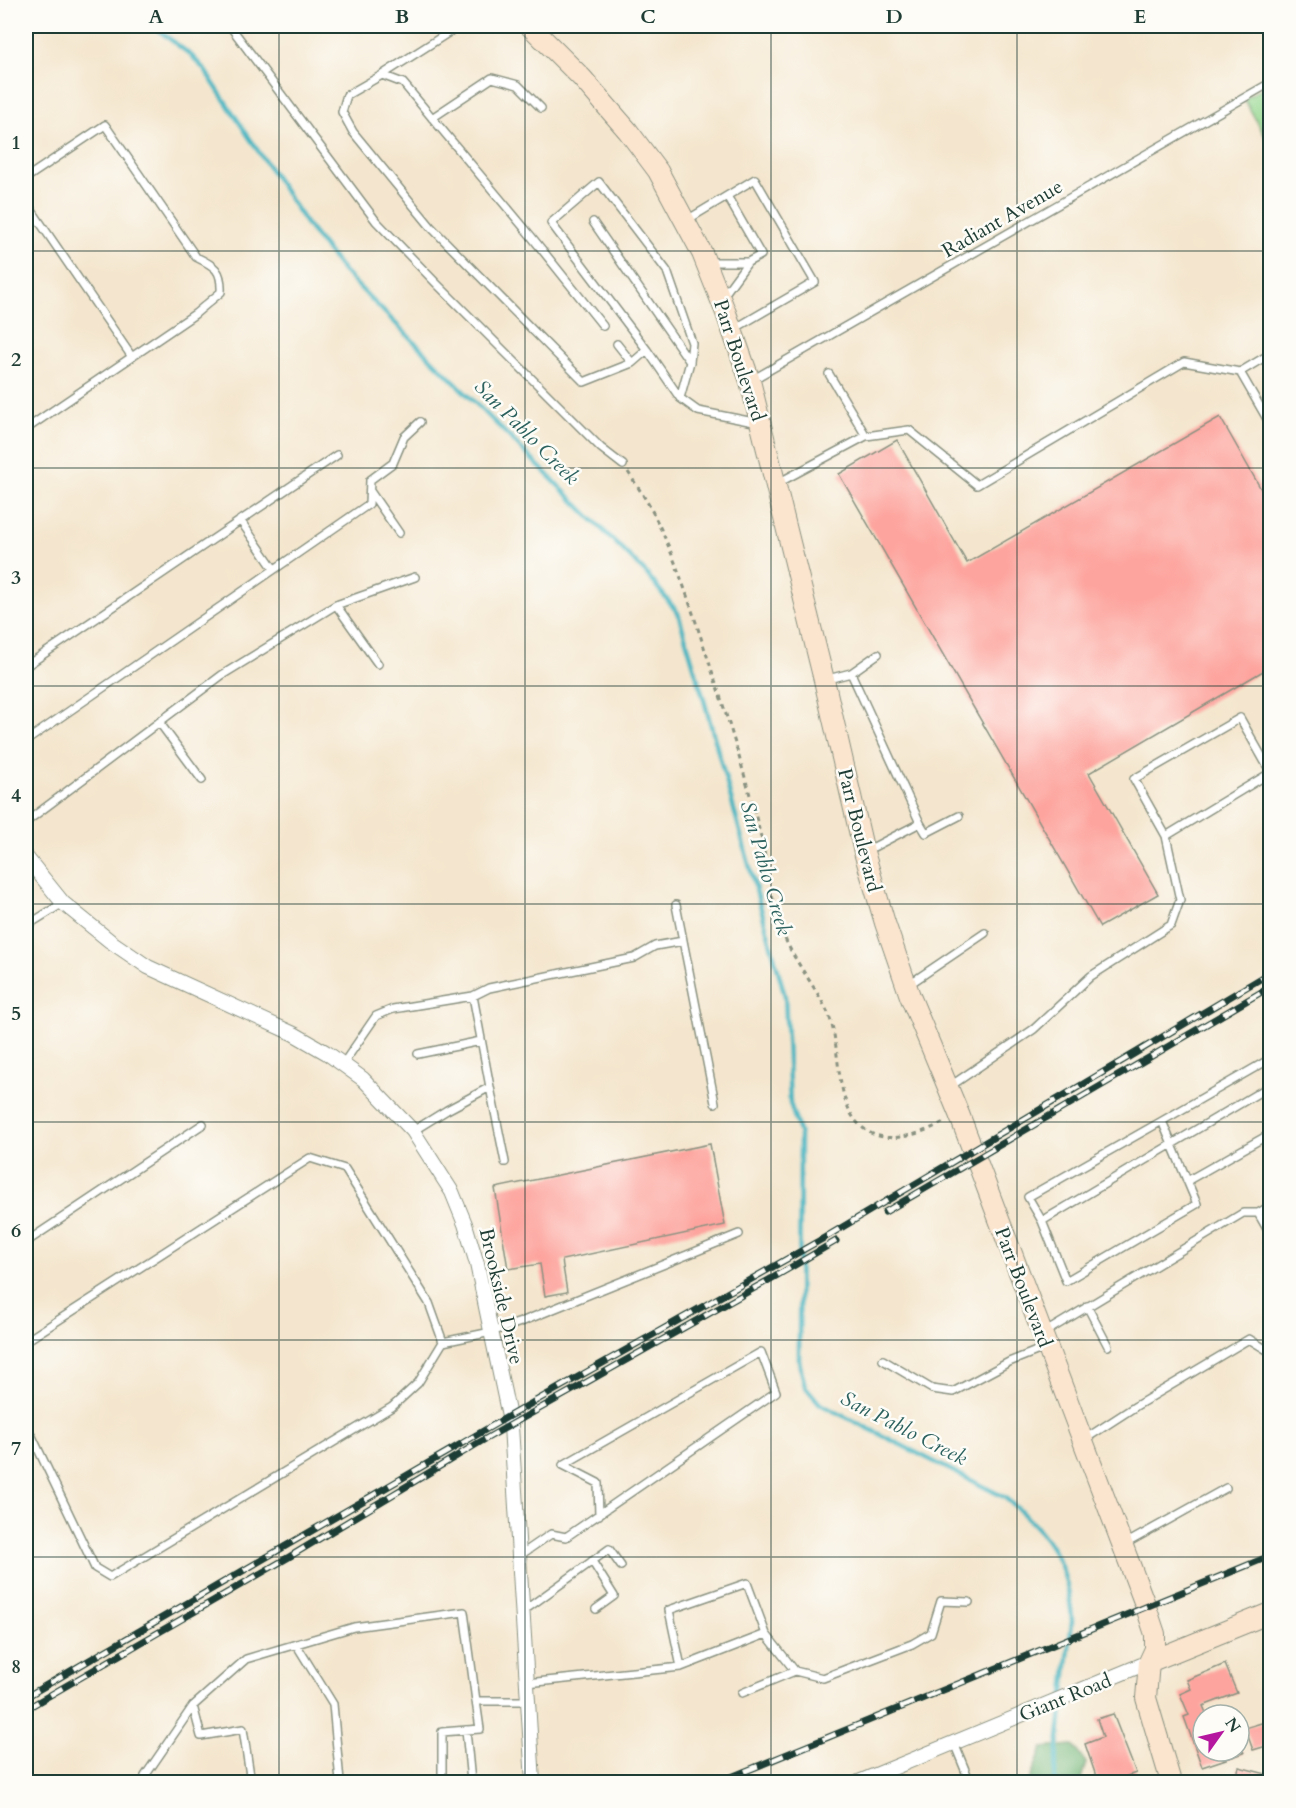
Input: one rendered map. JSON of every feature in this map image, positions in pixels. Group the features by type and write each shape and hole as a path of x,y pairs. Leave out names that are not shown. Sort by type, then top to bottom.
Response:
{"street":[{"name":"Parr Boulevard","path":"530,26 582,78 628,131 658,171 706,262 721,299 750,381 864,852 885,923 906,985 959,1114 1155,1634 1155,1648 1149,1662 1146,1698 1171,1782"},
{"name":"Brookside Drive","path":"26,857 63,903 110,942 148,967 294,1034 363,1079 413,1131 452,1192 477,1264 511,1426 533,1782"},
{"name":"Giant Road","path":"859,1782 1270,1613"}],"lane":[{"path":"230,26 388,234 602,448 623,465"},
{"path":"454,29 347,95 342,112 353,132 431,227 584,382 632,363 647,350"},
{"path":"382,75 403,83 603,326"},
{"path":"432,118 492,78 518,85 541,108"},
{"name":"Radiant Avenue","path":"750,381 1270,83"},
{"path":"26,178 105,125 196,257 213,265 222,278 221,292 195,314 26,429"},
{"path":"685,221 755,179 815,282 732,330"},
{"path":"680,398 690,362 692,343 667,271 599,182 551,223 647,350 680,398 698,411 760,424"},
{"path":"721,299 748,262 761,255 727,196"},
{"path":"26,202 132,357"},
{"path":"593,222 690,362"},
{"path":"706,262 748,262"},
{"path":"617,344 632,363"},
{"path":"776,484 866,436 909,430 977,485 1184,362 1240,372 1270,354"},
{"path":"1240,372 1270,424"},
{"path":"829,374 866,436"},
{"path":"26,741 369,504 370,480 393,464 404,437 420,422"},
{"path":"26,666 337,455"},
{"path":"370,491 399,533"},
{"path":"240,520 274,569"},
{"path":"26,822 222,675 336,605 415,577"},
{"path":"336,605 378,664"},
{"path":"824,681 851,673 878,654"},
{"path":"851,673 926,833 959,816"},
{"path":"948,1088 1034,1029 1091,976 1171,926 1180,900 1166,836 1134,779 1240,718 1270,772 1166,836"},
{"path":"159,722 202,780"},
{"path":"864,852 920,824"},
{"path":"26,926 63,903"},
{"path":"676,905 715,1103"},
{"path":"906,985 985,933"},
{"path":"343,1064 376,1016 393,1009 473,996 489,988 634,957 655,945 682,941"},
{"path":"473,996 505,1162"},
{"path":"418,1054 481,1041"},
{"path":"1162,1121 1197,1204 1066,1281 1042,1221 1028,1197 1270,1059"},
{"path":"1042,1221 1270,1086"},
{"path":"413,1131 490,1087"},
{"path":"26,1242 203,1124"},
{"path":"1187,1181 1270,1134"},
{"path":"26,1341 310,1158 345,1169 429,1303 443,1342"},
{"path":"883,1360 932,1389 953,1392 1009,1362 1044,1340 1086,1306 1243,1213 1258,1214 1270,1206"},
{"path":"1258,1214 1270,1234"},
{"path":"26,1424 95,1568 110,1578 392,1407 417,1383 443,1342 491,1332 521,1322 739,1234"},
{"path":"1086,1306 1108,1346"},
{"path":"1083,1441 1136,1406 1249,1339 1269,1351"},
{"path":"519,1556 551,1534 566,1537 599,1515 776,1392 760,1352 563,1466 598,1483 599,1515"},
{"path":"1122,1546 1226,1488"},
{"path":"522,1612 609,1548 621,1566"},
{"path":"592,1561 614,1596 596,1609"},
{"path":"681,1667 669,1610 747,1583 766,1634 795,1671"},
{"path":"742,1693 795,1671 823,1678 912,1644 931,1633 941,1600 969,1602"},
{"path":"146,1776 193,1706 246,1659 354,1627 464,1612 480,1729 442,1732 442,1782"},
{"path":"526,1683 681,1667 766,1634"},
{"path":"296,1644 333,1704 340,1782"},
{"path":"476,1701 528,1701"},
{"path":"193,1706 201,1736 243,1729 251,1782"},
{"path":"466,1730 471,1782"},
{"path":"954,1743 970,1782"}],"path":[{"path":"623,465 654,514 684,588 729,722 762,841 779,925 796,959 828,1012 850,1113 862,1128 876,1136 899,1137 927,1130 959,1114"}],"green space":[{"path":"1270,83 1270,145 1244,99"},
{"path":"1073,1745 1086,1763 1080,1782 1029,1782 1042,1748"}],"building":[{"path":"1220,417 1270,505 1270,667 1089,773 1158,894 1100,927 839,474 897,440 967,563"},
{"path":"710,1144 725,1225 562,1260 567,1292 545,1296 540,1264 508,1269 495,1188"},
{"path":"1225,1664 1237,1693 1211,1703 1191,1703 1191,1736 1184,1717 1189,1715 1180,1694 1191,1689 1187,1680"},
{"path":"1113,1714 1136,1773 1127,1776 1130,1782 1098,1782 1085,1744 1103,1737 1097,1719"},
{"path":"1268,1721 1270,1745 1253,1750 1251,1726"},
{"path":"1201,1763 1214,1763 1202,1767"},
{"path":"1239,1767 1270,1775 1270,1782 1235,1782"}],"waterway":[{"name":"San Pablo Creek","path":"153,26 192,56 204,69 307,225 344,272 646,573 678,613 785,996 790,1103 800,1135 799,1361 805,1386 820,1404 1004,1497 1033,1523 1053,1551 1066,1582 1072,1621 1054,1782"}],"railway":[{"path":"26,1697 509,1416 824,1238 1270,973"},
{"path":"885,1212 1270,987"},
{"path":"26,1709 289,1557 480,1442 836,1241"},
{"path":"719,1782 1270,1556"}]}
